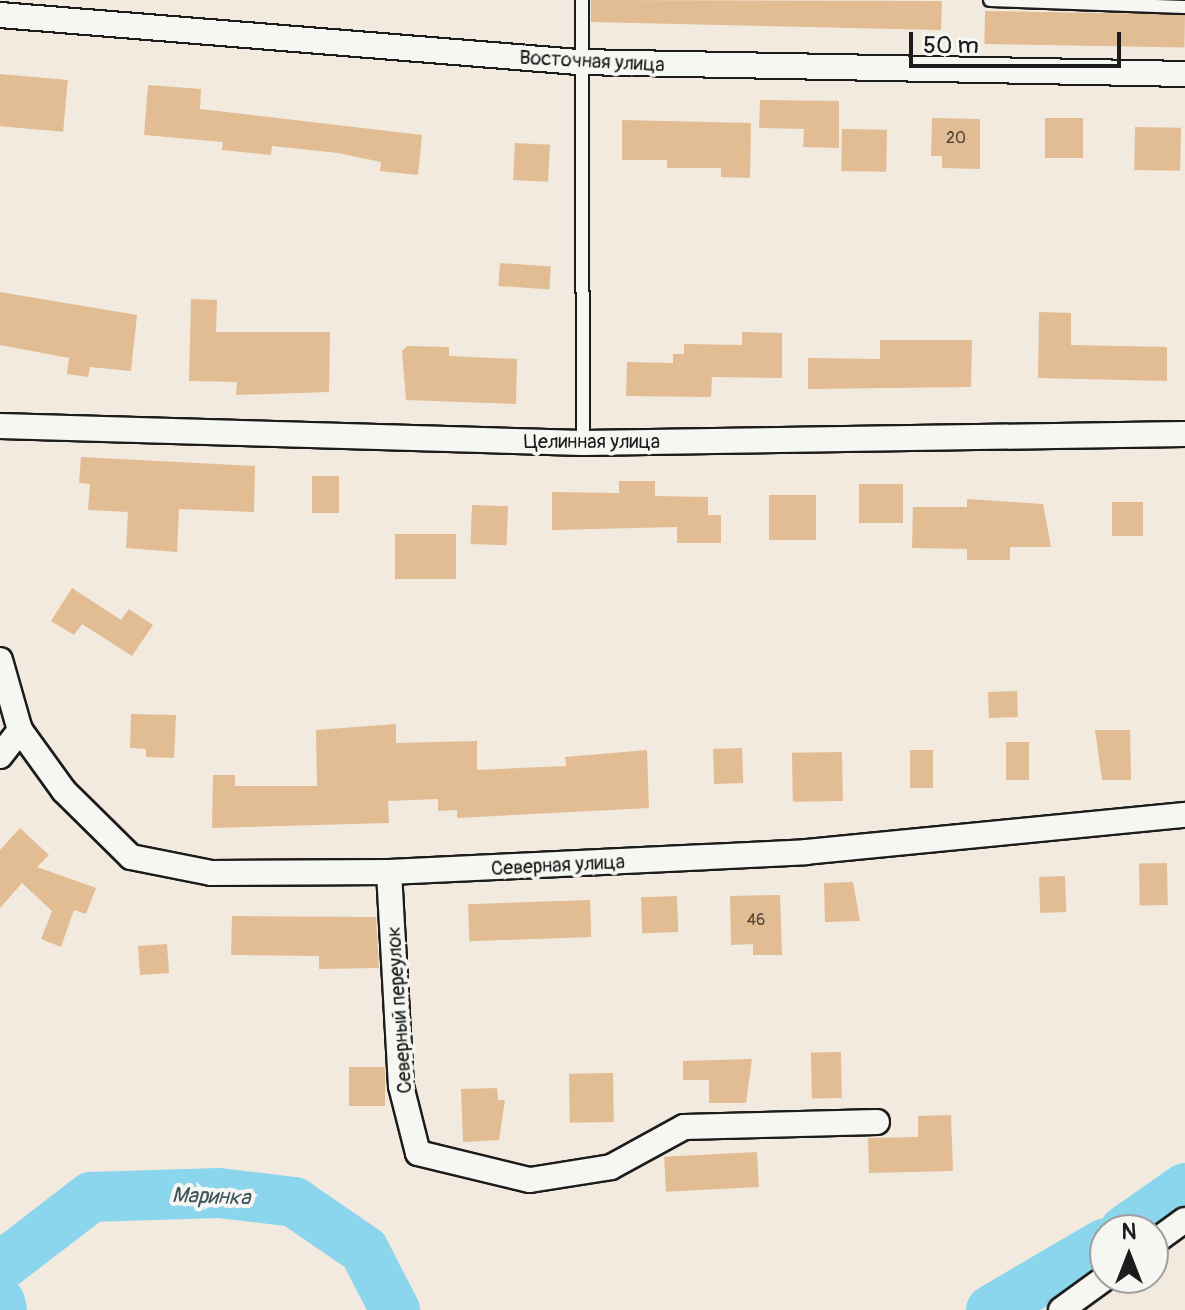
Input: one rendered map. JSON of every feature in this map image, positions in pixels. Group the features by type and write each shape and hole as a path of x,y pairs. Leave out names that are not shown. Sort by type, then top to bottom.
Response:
{"street":[{"name":"Восточная улица","path":"0,15 578,62 1185,74"},
{"name":"Целинная улица","path":"0,426 583,443 1185,434"},
{"name":"Северная улица","path":"0,660 20,730 64,791 131,857 211,873 389,872 806,852 1185,815"},
{"path":"0,756 20,730"},
{"name":"Северный переулок","path":"389,872 401,1086 418,1153 530,1180 611,1167 684,1127 877,1122"},
{"path":"1061,1310 1089,1290"}],"lane":[{"path":"582,0 578,62 583,443"},
{"path":"990,0 1185,7"}],"building":[{"path":"591,0 942,1 941,30 591,22"},
{"path":"985,11 1185,14 1184,47 984,44"},
{"path":"0,74 68,80 63,132 0,126"},
{"path":"148,85 201,89 200,109 422,135 418,175 380,171 381,162 338,153 272,146 271,155 222,150 223,142 144,135"},
{"path":"760,100 839,101 839,148 803,147 804,129 759,128"},
{"path":"932,118 980,119 980,169 942,168 942,156 931,156"},
{"path":"1045,118 1083,118 1083,158 1045,158"},
{"path":"622,120 751,123 750,178 721,177 721,168 667,168 667,160 622,160"},
{"path":"1135,127 1181,128 1180,171 1134,170"},
{"path":"842,129 887,130 886,172 841,171"},
{"path":"515,143 550,145 548,182 513,180"},
{"path":"500,263 551,267 549,290 498,286"},
{"path":"0,292 137,315 131,371 90,367 88,377 67,374 69,358 0,345"},
{"path":"191,299 217,300 216,332 330,332 329,392 236,395 237,382 189,381"},
{"path":"1039,312 1071,313 1071,345 1167,347 1167,381 1038,378"},
{"path":"742,332 782,333 782,378 712,377 711,397 626,396 627,362 673,363 673,354 684,354 684,344 742,345"},
{"path":"880,340 972,340 971,387 808,389 808,358 880,359"},
{"path":"407,346 449,347 449,356 517,359 516,404 406,400 402,351"},
{"path":"81,457 255,466 254,512 179,509 177,552 126,548 128,512 88,510 90,484 79,483"},
{"path":"312,476 339,476 339,513 312,513"},
{"path":"619,481 655,481 655,496 708,497 708,515 721,515 721,543 677,543 677,527 552,530 552,492 619,493"},
{"path":"859,484 903,484 903,523 859,523"},
{"path":"769,495 816,495 816,540 769,540"},
{"path":"967,499 1043,504 1051,547 1010,547 1010,560 967,560 967,549 912,548 913,507 967,507"},
{"path":"1112,502 1143,502 1143,536 1112,536"},
{"path":"472,505 508,506 507,545 471,544"},
{"path":"395,534 456,534 456,579 395,579"},
{"path":"72,588 121,620 129,609 153,625 132,656 82,624 74,635 51,621"},
{"path":"1017,691 1018,717 989,718 988,692"},
{"path":"131,714 176,715 174,758 146,757 146,749 130,748"},
{"path":"396,724 396,743 477,741 477,770 566,766 565,757 647,750 649,808 457,818 457,810 438,811 438,799 388,801 389,823 212,828 213,775 235,775 235,786 317,786 316,730"},
{"path":"1095,730 1130,730 1131,780 1102,780"},
{"path":"1006,742 1029,742 1029,780 1006,780"},
{"path":"742,748 743,783 714,784 713,749"},
{"path":"910,750 933,750 933,788 910,788"},
{"path":"842,752 843,801 793,802 792,753"},
{"path":"20,828 49,855 37,867 96,888 86,914 74,910 61,947 41,939 52,911 22,883 0,908 0,850"},
{"path":"1139,863 1167,863 1168,905 1140,905"},
{"path":"1065,876 1066,912 1040,913 1039,877"},
{"path":"853,882 860,921 825,922 824,883"},
{"path":"780,895 782,955 753,955 753,944 731,945 730,896"},
{"path":"677,896 678,932 642,933 641,897"},
{"path":"590,900 591,937 469,941 468,904"},
{"path":"232,916 376,917 379,968 319,969 319,956 231,955"},
{"path":"167,944 169,973 140,975 138,946"},
{"path":"841,1052 842,1098 812,1099 811,1053"},
{"path":"752,1059 746,1103 709,1103 709,1080 683,1080 683,1061"},
{"path":"349,1067 385,1067 385,1106 349,1106"},
{"path":"613,1073 614,1122 570,1123 569,1074"},
{"path":"497,1088 498,1100 505,1100 499,1140 463,1142 461,1089"},
{"path":"951,1115 953,1171 869,1173 868,1138 918,1137 918,1116"},
{"path":"757,1152 759,1187 666,1192 664,1157"}],"waterway":[{"name":"Маринка","path":"1148,1214 1185,1188"},
{"name":"Маринка","path":"0,1267 91,1197 219,1193 294,1202 364,1250 395,1310"},
{"name":"Маринка","path":"991,1310 1089,1252"},
{"name":"Маринка","path":"0,1302 2,1310"}]}
